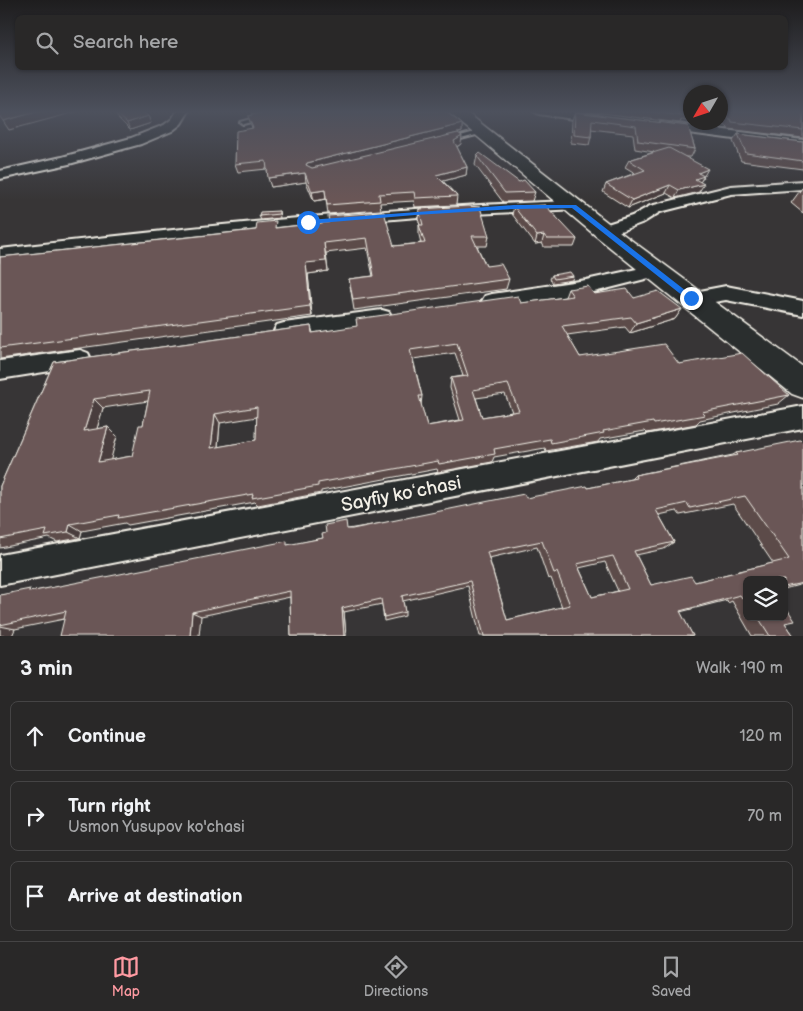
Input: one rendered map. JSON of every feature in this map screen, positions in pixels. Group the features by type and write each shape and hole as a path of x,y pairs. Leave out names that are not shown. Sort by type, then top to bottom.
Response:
{"main road":[{"path":"493,141 604,231 803,385"}],"street":[{"path":"0,175 64,161 139,141"},
{"path":"777,141 803,144"},
{"path":"604,231 638,219 655,209 731,190 803,185"},
{"path":"0,256 196,233 328,221 484,209 574,206"},
{"path":"471,304 586,287 656,271"},
{"path":"691,298 726,293 803,308"},
{"path":"268,333 404,314"},
{"path":"1,372 101,356"},
{"name":"Sayfiy koʻchasi","path":"0,570 803,417"}],"building":[{"path":"236,141 396,141 307,163 306,165 312,168 426,141 455,141 467,167 436,175 457,196 415,198 414,192 379,194 380,201 327,205 325,190 312,192 305,173 268,178 266,161 235,164"},
{"path":"638,141 638,141 692,141 695,149"},
{"path":"741,141 803,142 803,161 746,153"},
{"path":"669,148 708,169 698,173 704,176 695,179 704,184 679,190 670,185 632,200 606,184 645,170 629,160"},
{"path":"480,153 519,182 524,180 535,192 505,193 477,156"},
{"path":"545,205 577,239 547,239 544,235 537,236 514,207"},
{"path":"480,207 489,236 472,236 486,266 501,264 509,279 353,300 349,279 374,276 367,238 324,243 326,261 306,263 310,306 0,348 0,257 256,230 257,223 276,221 275,228 329,222 328,216 384,212 394,246 425,243 419,225 423,225 419,209"},
{"path":"279,211 279,214 259,216 260,212"},
{"path":"570,272 573,276 554,279 552,275"},
{"path":"588,286 594,294 627,289 634,298 658,291 682,309 636,323 631,317 562,326 580,357 664,344 679,364 742,353 789,395 702,412 705,415 603,431 604,433 551,443 550,439 494,449 495,454 439,464 438,461 318,483 318,486 252,498 253,494 118,518 119,515 70,524 68,532 45,536 47,530 0,539 0,486 54,362 311,326 312,333 357,326 356,319 518,296 521,303 573,296 568,289","holes":["457,343 468,376 451,378 464,420 427,426 419,396 422,396 410,350","508,384 519,411 482,417 473,390","150,391 143,425 139,425 132,456 98,462 108,427 84,431 94,399","257,407 256,440 211,448 215,414"]},
{"path":"800,440 803,443 803,583 788,586 788,576 743,576 743,598 740,595 680,611 693,636 484,636 470,581 402,596 405,612 384,617 381,599 342,608 344,636 291,636 290,591 192,612 190,636 60,636 66,611 0,625 0,595 30,589 29,592 287,541 287,545 323,538 322,534 326,533 325,525 346,521 347,529 352,529 524,494 526,498 587,486 588,488 636,478 635,475 738,455 736,453","holes":["745,496 789,559 695,582 691,576 651,585 634,551 674,542 656,510 687,503 690,508","542,541 554,573 557,572 570,605 507,620 487,552","613,556 628,589 592,597 577,564"]},
{"path":"788,610 795,621 785,623 794,636 770,636 761,621 788,621"}],"route":[{"path":"308,222 514,207 574,206 691,298"}]}
